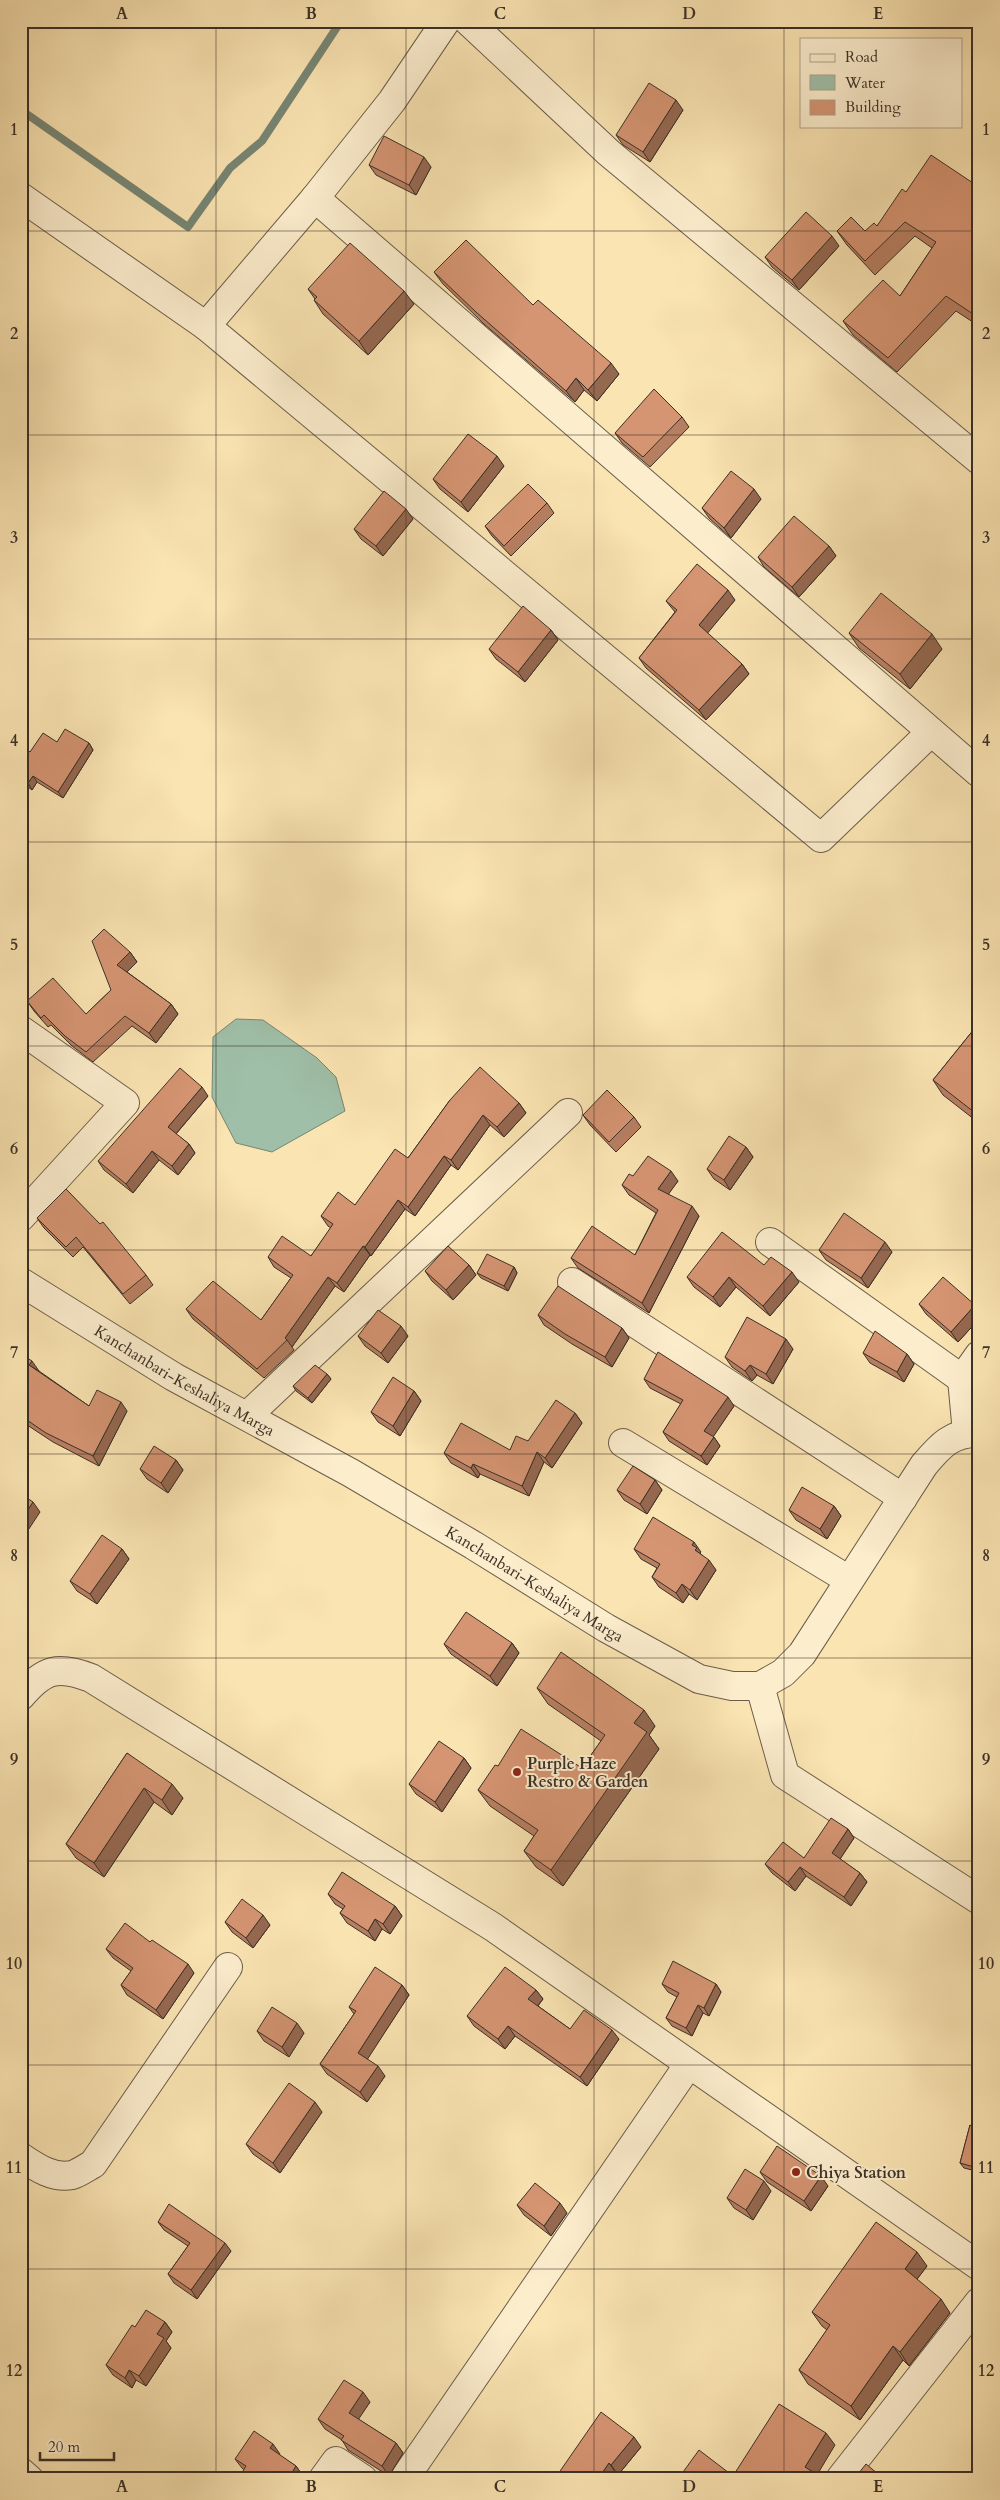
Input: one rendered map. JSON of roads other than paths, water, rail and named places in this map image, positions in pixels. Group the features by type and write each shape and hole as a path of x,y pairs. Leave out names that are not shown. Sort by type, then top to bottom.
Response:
{"street":[{"path":"206,326 315,198 392,102 446,21"},
{"path":"468,21 609,152 979,460"},
{"path":"21,197 206,326 821,838 931,732"},
{"path":"315,198 979,773"},
{"path":"21,1030 125,1103 21,1217"},
{"path":"248,1416 568,1113"},
{"path":"770,1242 962,1379 973,1433 942,1443 924,1465 802,1654 782,1673 760,1686 785,1775 979,1900"},
{"name":"Kanchanbari-Keshaliya Marga","path":"21,1282 174,1377 248,1416 473,1545 606,1628 699,1679 732,1686 760,1686"},
{"path":"572,1282 903,1498"},
{"path":"962,1379 979,1355"},
{"path":"623,1444 849,1580"},
{"path":"21,1696 45,1674 59,1670 74,1672 91,1678 493,1927 979,2266"},
{"path":"21,2157 52,2174 72,2175 93,2164 228,1967"},
{"path":"404,2479 689,2064"},
{"path":"840,2479 979,2302"},
{"path":"323,2479 336,2461 363,2479"},
{"path":"21,2472 29,2479"}],"water":[{"path":"236,1019 263,1020 317,1058 336,1077 345,1111 272,1152 236,1143 212,1097 213,1037"}],"waterway":[{"path":"21,110 188,227 230,168 262,141 341,21"}],"place":[{"name":"Purple Haze Restro & Garden","path":"517,1772"},
{"name":"Chiya Station","path":"796,2172"}]}
